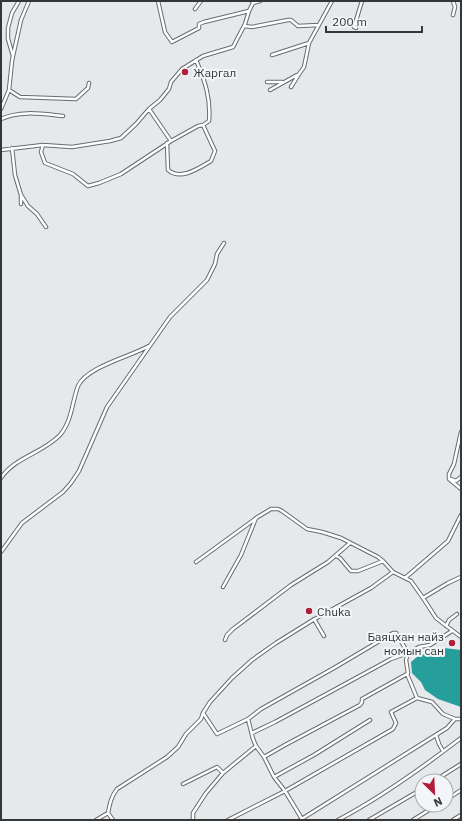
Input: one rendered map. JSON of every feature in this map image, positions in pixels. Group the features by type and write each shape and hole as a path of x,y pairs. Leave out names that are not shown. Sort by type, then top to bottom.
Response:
{"street":[{"path":"12,56 8,39 8,28 12,13 19,1"},
{"path":"1,109 9,90 12,56 21,20 29,1"},
{"path":"158,1 165,32 172,42 199,28 199,24 248,11"},
{"path":"194,9 200,1"},
{"path":"1,150 43,145 72,147 121,138 149,109 160,100 169,89 171,82 182,70 203,56 232,47 244,26 248,11 253,2 260,1"},
{"path":"291,87 304,67 310,43 332,1"},
{"path":"356,28 354,27 362,1"},
{"path":"453,15 455,7 454,1"},
{"path":"244,26 252,27 288,20 291,20 298,26 320,25"},
{"path":"272,55 310,43"},
{"path":"43,145 42,152 45,163 73,174 88,186 121,174 169,142 209,121 210,107 205,80 196,60"},
{"path":"270,90 299,74"},
{"path":"267,82 285,82"},
{"path":"9,90 20,97 76,98 88,88 89,83"},
{"path":"149,109 169,142 168,170 172,174 178,175 194,171 211,161 215,151 203,125"},
{"path":"1,119 10,114 63,116"},
{"path":"12,148 21,195 21,204"},
{"path":"21,195 28,206 37,214 46,227"},
{"path":"1,552 22,523 63,492 71,483 79,471 107,406 152,345 170,317 207,280 215,264 217,254 224,243"},
{"path":"1,478 5,472 20,460 31,455 60,435 74,406 79,386 83,379 95,370 152,345"},
{"path":"449,479 449,474 454,464 461,432"},
{"path":"449,479 456,481 461,478"},
{"path":"449,479 461,488"},
{"path":"223,587 241,555 256,518 272,509 278,509 288,514 307,529 341,538 383,561 393,572 411,581 436,618 461,637"},
{"path":"196,562 265,511"},
{"path":"405,578 448,541 461,515"},
{"path":"225,640 233,629 291,585 336,556 350,543"},
{"path":"336,556 340,558 351,571 358,571 383,561"},
{"path":"113,820 108,812 110,800 117,790 167,757 178,747 186,734 201,719 202,713 210,702 232,678 252,660 314,619 371,588 393,572"},
{"path":"423,598 461,577"},
{"path":"446,626 449,620 457,614"},
{"path":"314,619 324,636"},
{"path":"252,733 391,659 419,647 430,645 452,631"},
{"path":"202,713 217,734 248,719 261,709 393,633 396,633 408,653 406,660 407,674 417,698"},
{"path":"264,757 360,705 362,699 407,674"},
{"path":"228,820 285,791 393,729 396,723 391,712 417,698 432,702 442,714 455,719 461,719"},
{"path":"248,719 256,746 301,819 448,728 455,719"},
{"path":"274,777 314,755 370,720"},
{"path":"436,735 443,751"},
{"path":"338,820 393,788 461,738"},
{"path":"194,820 193,813 206,793 223,773 256,746"},
{"path":"447,773 461,764"},
{"path":"183,784 218,767 223,773"},
{"path":"370,820 414,794"},
{"path":"96,820 108,812"},
{"path":"414,820 425,813"},
{"path":"453,820 461,815"}],"water":[{"path":"444,648 461,650 461,707 438,699 425,690 421,682 412,673 411,662 418,656"}],"place":[{"name":"Жаргал","path":"185,72"},
{"name":"Chuka","path":"309,611"},
{"name":"Баяцхан найз номын сан","path":"452,643"}]}
